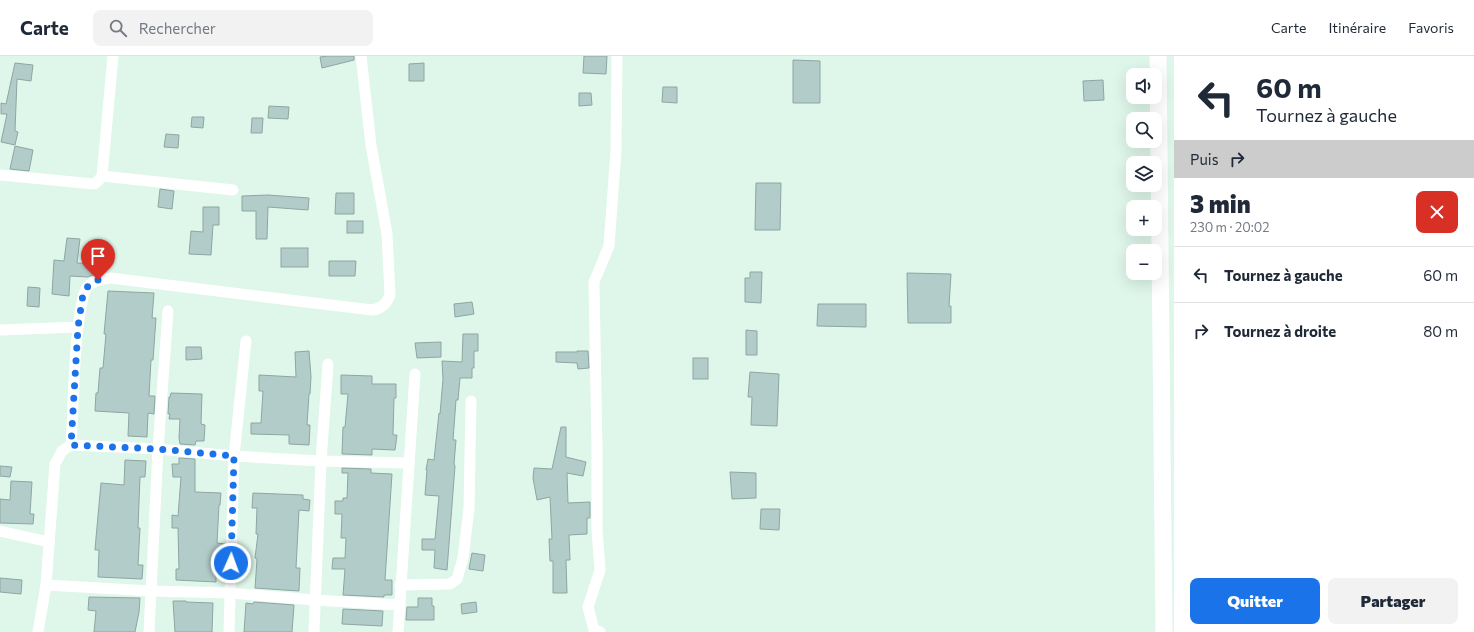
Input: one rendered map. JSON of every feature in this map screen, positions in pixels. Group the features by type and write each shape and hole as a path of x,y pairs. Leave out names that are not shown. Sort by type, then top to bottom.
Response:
{"main road":[{"path":"1158,56 1164,632"}],"street":[{"path":"0,175 94,184 98,181 102,176 112,56"},
{"path":"71,445 78,327 83,294 89,285 98,280 110,278 372,310 379,309 384,306 390,295 387,241 371,145 361,56"},
{"path":"600,632 594,630 588,607 600,570 597,530 594,282 609,246 616,150 617,56"},
{"path":"102,176 233,190"},
{"path":"149,632 158,449 168,311"},
{"path":"0,330 78,327"},
{"path":"228,632 234,456 246,341"},
{"path":"314,632 314,600 321,461 328,364"},
{"path":"398,632 415,374"},
{"path":"400,585 450,584 457,579 463,558 469,509 471,402"},
{"path":"38,632 46,585 55,464 62,451 71,445 158,449 234,456 321,461 409,463"},
{"path":"0,531 49,542"},
{"path":"46,585 151,591 230,593 400,605"}],"building":[{"path":"354,56 354,60 322,68 320,57"},
{"path":"584,56 607,56 606,74 583,73"},
{"path":"793,60 820,61 820,103 793,103"},
{"path":"15,63 33,65 31,81 17,79 15,131 18,132 15,145 1,142 7,114 1,114 1,103 6,104"},
{"path":"424,63 424,81 409,81 409,64"},
{"path":"1103,80 1104,100 1084,101 1083,81"},
{"path":"663,87 677,87 677,103 662,102"},
{"path":"579,93 591,93 592,105 579,106"},
{"path":"269,106 289,107 288,119 268,118"},
{"path":"192,117 204,117 203,128 191,127"},
{"path":"252,118 263,118 262,133 251,133"},
{"path":"166,134 179,135 178,148 164,147"},
{"path":"15,146 33,150 29,171 10,169"},
{"path":"756,183 781,183 780,230 755,230"},
{"path":"160,189 174,191 172,209 158,207"},
{"path":"336,193 354,193 354,214 335,214"},
{"path":"268,195 309,198 308,210 268,207 267,239 256,239 256,211 242,211 242,196"},
{"path":"203,207 219,207 219,225 213,225 211,255 189,254 191,231 203,232"},
{"path":"347,221 363,221 363,233 347,233"},
{"path":"67,238 80,239 77,263 96,264 95,274 88,277 70,276 69,296 52,294 54,260 64,261"},
{"path":"281,248 308,248 308,267 281,267"},
{"path":"329,261 356,261 355,276 329,276"},
{"path":"750,272 762,272 761,303 745,302 745,278 750,278"},
{"path":"907,273 951,274 949,306 951,306 951,323 908,323"},
{"path":"28,287 40,288 39,307 27,306"},
{"path":"108,291 154,293 152,318 156,318 153,360 151,360 149,396 155,396 154,414 148,413 147,437 128,436 129,413 95,411 100,368 103,368 106,334 104,334"},
{"path":"472,302 474,314 455,317 454,304"},
{"path":"818,304 866,304 866,327 817,326"},
{"path":"746,330 757,331 757,355 746,355"},
{"path":"463,334 478,334 478,351 474,351 474,368 472,368 472,378 460,378 458,400 456,400 453,440 456,440 455,466 447,570 434,568 435,550 422,550 422,539 435,539 439,496 425,495 426,470 428,459 434,460 443,379 442,361 462,362"},
{"path":"441,342 441,357 417,358 415,343"},
{"path":"186,347 201,347 202,359 186,360"},
{"path":"309,351 311,377 307,425 310,425 309,445 289,444 289,435 251,434 251,423 261,423 263,391 259,391 259,375 296,377 295,352"},
{"path":"588,351 589,368 578,369 577,363 556,362 556,352"},
{"path":"693,358 708,358 708,379 693,379"},
{"path":"750,372 779,374 777,426 751,425 752,397 748,397"},
{"path":"341,375 372,376 372,384 396,384 393,435 397,435 395,450 372,449 372,455 342,454 343,427 345,427 348,394 341,394"},
{"path":"171,393 202,394 201,424 205,425 204,441 196,441 195,445 180,444 180,419 169,419 170,414 168,414 169,397"},
{"path":"561,427 566,427 566,457 586,462 583,476 567,473 568,503 590,502 590,518 587,518 587,534 569,535 570,560 566,560 567,593 553,593 553,561 550,561 549,539 552,539 550,497 537,500 533,478 534,468 552,469"},
{"path":"179,458 195,459 195,492 221,493 217,543 225,544 224,557 216,557 216,582 176,580 176,569 179,569 178,528 172,528 172,515 178,516 181,477 173,477 172,464 179,464"},
{"path":"125,460 146,461 145,477 140,477 138,528 140,528 138,565 143,565 142,579 98,577 99,550 95,550 101,483 124,485"},
{"path":"0,466 12,467 10,477 0,476"},
{"path":"342,468 371,469 371,473 392,474 385,580 392,580 392,595 384,595 384,597 343,595 345,569 332,569 333,558 345,558 346,538 341,538 342,514 335,514 335,501 343,501 343,498 347,498 348,473 342,473"},
{"path":"730,472 756,473 756,498 732,499"},
{"path":"11,481 32,482 30,514 34,514 33,524 0,523 0,499 10,500"},
{"path":"253,493 303,495 303,499 310,500 309,511 299,510 296,568 300,568 299,591 255,588 257,559 255,558 258,534 256,534 257,508 252,508"},
{"path":"761,509 780,509 779,530 760,529"},
{"path":"472,553 485,555 483,571 469,569"},
{"path":"0,578 22,580 21,594 0,592"},
{"path":"89,597 140,598 135,632 94,632 96,611 88,610"},
{"path":"418,598 432,598 432,606 434,606 434,620 406,620 407,607 418,607"},
{"path":"173,601 213,603 212,632 175,632"},
{"path":"254,602 294,605 292,632 244,632 246,603 253,604"},
{"path":"476,602 477,612 462,614 461,604"},
{"path":"343,609 383,611 382,626 342,624"}],"route":[{"path":"98,280 89,285 83,294 78,327 71,445 158,449 234,456 231,563"}]}
